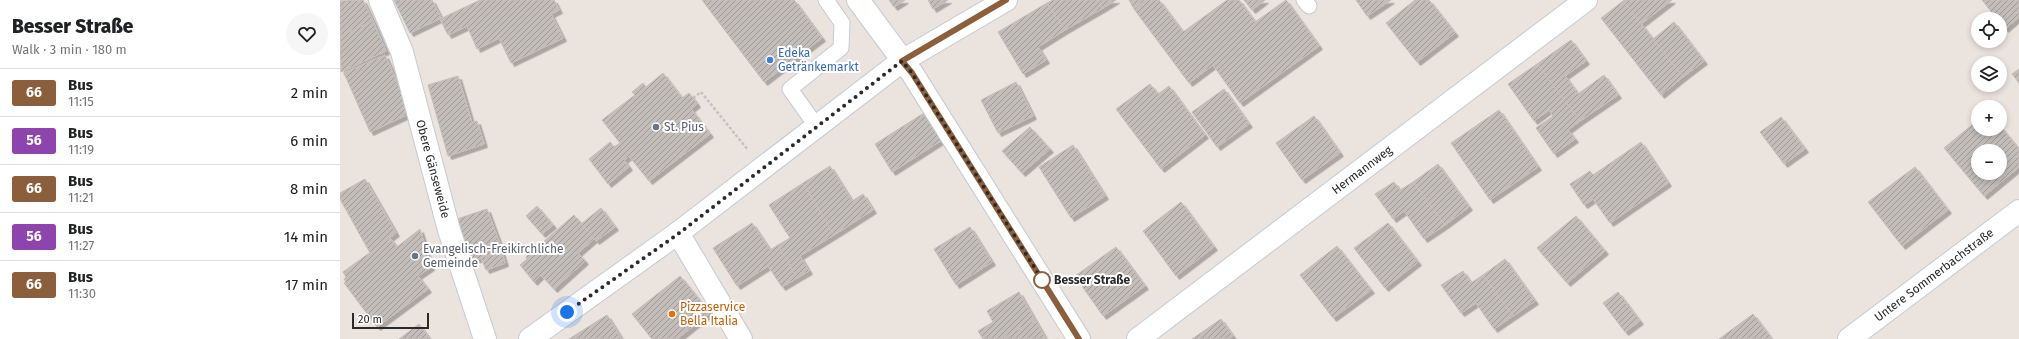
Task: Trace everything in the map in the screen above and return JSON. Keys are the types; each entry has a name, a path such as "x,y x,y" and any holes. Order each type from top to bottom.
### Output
{"street":[{"name":"Obere Gänseweide","path":"380,0 402,52 448,230 485,339"},
{"path":"858,0 912,73 1079,339"},
{"path":"530,339 678,234 902,61 1006,0"},
{"name":"Hermannweg","path":"1138,339 1586,0"},
{"name":"Untere Sommerbachstraße","path":"1849,339 2019,211"},
{"path":"678,234 741,339"}],"lane":[{"path":"817,127 790,89 841,48 842,23 826,0"}],"path":[{"path":"692,98 701,92 762,168"}],"building":[{"path":"363,0 373,21 340,36 340,1"},
{"path":"394,0 432,0 441,18 410,33"},
{"path":"480,0 554,0 559,10 551,14 563,38 511,63 499,38 477,49 467,26 448,35 440,19"},
{"name":"Edeka Getränkemarkt","path":"702,0 794,0 822,38 764,82"},
{"path":"889,0 905,0 894,7"},
{"path":"928,0 948,0 933,9"},
{"path":"1053,0 1097,0 1103,8 1065,30 1047,3"},
{"path":"1097,0 1116,0 1103,8"},
{"path":"1129,0 1146,0 1134,9"},
{"path":"1146,0 1159,0 1183,32 1227,0 1239,0 1255,22 1286,0 1319,46 1240,103 1213,65 1189,83 1134,9"},
{"path":"1244,0 1265,0 1252,10"},
{"path":"1356,0 1391,0 1367,16"},
{"path":"1415,0 1429,0 1455,33 1417,62 1386,23"},
{"path":"1672,0 1641,24 1623,1"},
{"path":"1982,0 2019,0 2019,17 2007,27 2007,12 1991,12"},
{"path":"1623,1 1683,77 1661,95 1601,18"},
{"path":"1047,3 1065,30 1038,47 1046,60 1023,74 998,32"},
{"path":"373,21 386,51 341,72 340,36"},
{"path":"1674,22 1704,61 1683,77 1653,39"},
{"path":"1571,40 1586,61 1565,76 1578,94 1604,75 1618,95 1580,121 1537,64"},
{"path":"385,55 411,113 370,132 344,73"},
{"path":"1537,64 1580,121 1568,130 1575,139 1554,154 1536,128 1553,116 1549,110 1534,121 1508,84"},
{"path":"2019,69 2019,83 2012,74"},
{"name":"St. Pius","path":"663,73 682,98 689,93 693,98 697,104 691,109 710,134 649,181 629,156 624,160 629,167 608,184 589,159 610,142 614,147 620,143 602,120 635,95 632,92 643,83 646,87"},
{"path":"458,76 472,123 477,121 484,144 448,156 428,85"},
{"path":"1016,82 1033,116 998,133 981,100"},
{"path":"1150,84 1158,94 1169,86 1205,135 1161,169 1116,109"},
{"path":"1224,89 1249,124 1217,147 1192,112"},
{"path":"1499,110 1538,167 1490,200 1451,143"},
{"path":"924,113 942,140 892,172 875,144"},
{"path":"1314,116 1340,153 1302,180 1276,143"},
{"path":"1781,117 1805,149 1784,164 1760,132"},
{"path":"1971,126 1971,136 2007,136 2007,134 2019,149 2019,167 2007,177 2007,144 1971,144 1971,180 2003,180 1984,196 1944,148"},
{"path":"1030,127 1050,149 1022,173 1002,151"},
{"path":"1641,142 1668,183 1610,223 1593,199 1584,205 1570,184 1590,171 1593,175"},
{"path":"1073,145 1105,196 1071,218 1039,167"},
{"path":"1438,164 1469,207 1445,225 1413,182"},
{"path":"830,166 852,201 863,194 873,210 834,235 803,183"},
{"path":"1915,167 1948,210 1902,246 1868,202"},
{"path":"365,179 396,233 370,253 340,199 340,193"},
{"path":"1394,182 1400,190 1413,182 1445,225 1424,239 1404,211 1393,219 1375,194"},
{"path":"803,183 834,235 800,256 809,271 797,278 778,245 790,238 769,205"},
{"path":"1181,202 1214,247 1176,276 1143,231"},
{"path":"537,206 553,225 542,234 526,216"},
{"path":"601,208 615,227 596,241 581,224"},
{"path":"487,209 502,250 472,261 457,219"},
{"path":"574,215 594,239 578,253 585,261 554,289 541,275 534,282 520,265 527,259 526,257"},
{"path":"1576,216 1605,251 1567,283 1537,248"},
{"path":"752,223 770,250 778,245 797,278 782,287 768,266 737,286 713,248"},
{"path":"1388,223 1418,262 1385,288 1354,248"},
{"path":"970,227 992,262 956,285 934,249"},
{"path":"420,229 431,267 418,276 428,289 377,327 344,283 346,282 344,279 346,277 343,272 390,238 397,247"},
{"path":"1337,246 1371,290 1333,318 1300,275"},
{"path":"1116,247 1145,286 1103,316 1075,276"},
{"path":"501,250 505,263 486,270 481,258"},
{"path":"1505,259 1535,301 1513,316 1483,275"},
{"path":"1463,271 1471,283 1483,275 1513,316 1494,329 1476,303 1461,313 1441,285"},
{"path":"680,276 710,313 677,339 652,339 632,314"},
{"path":"1019,292 1035,320 1001,339 983,339 978,331 993,322 987,311"},
{"path":"1618,292 1640,321 1625,332 1603,303"},
{"path":"1753,314 1772,339 1719,339"},
{"path":"607,315 622,339 569,339"},
{"path":"1221,319 1233,336 1228,339 1192,339"},
{"path":"1035,320 1046,339 1001,339"},
{"path":"419,324 430,339 399,339"}],"bus line":[{"name":"66","path":"1006,0 902,61 912,73 1079,339"}],"place":[{"name":"Edeka Getränkemarkt","path":"770,60"},
{"name":"St. Pius","path":"656,127"},
{"name":"Evangelisch-Freikirchliche Gemeinde","path":"415,256"},
{"name":"Besser Straße","path":"1042,280"},
{"name":"Pizzaservice Bella Italia","path":"672,314"}],"route":[{"path":"567,312 678,234 902,61 912,73 1046,286 1042,280"}]}
